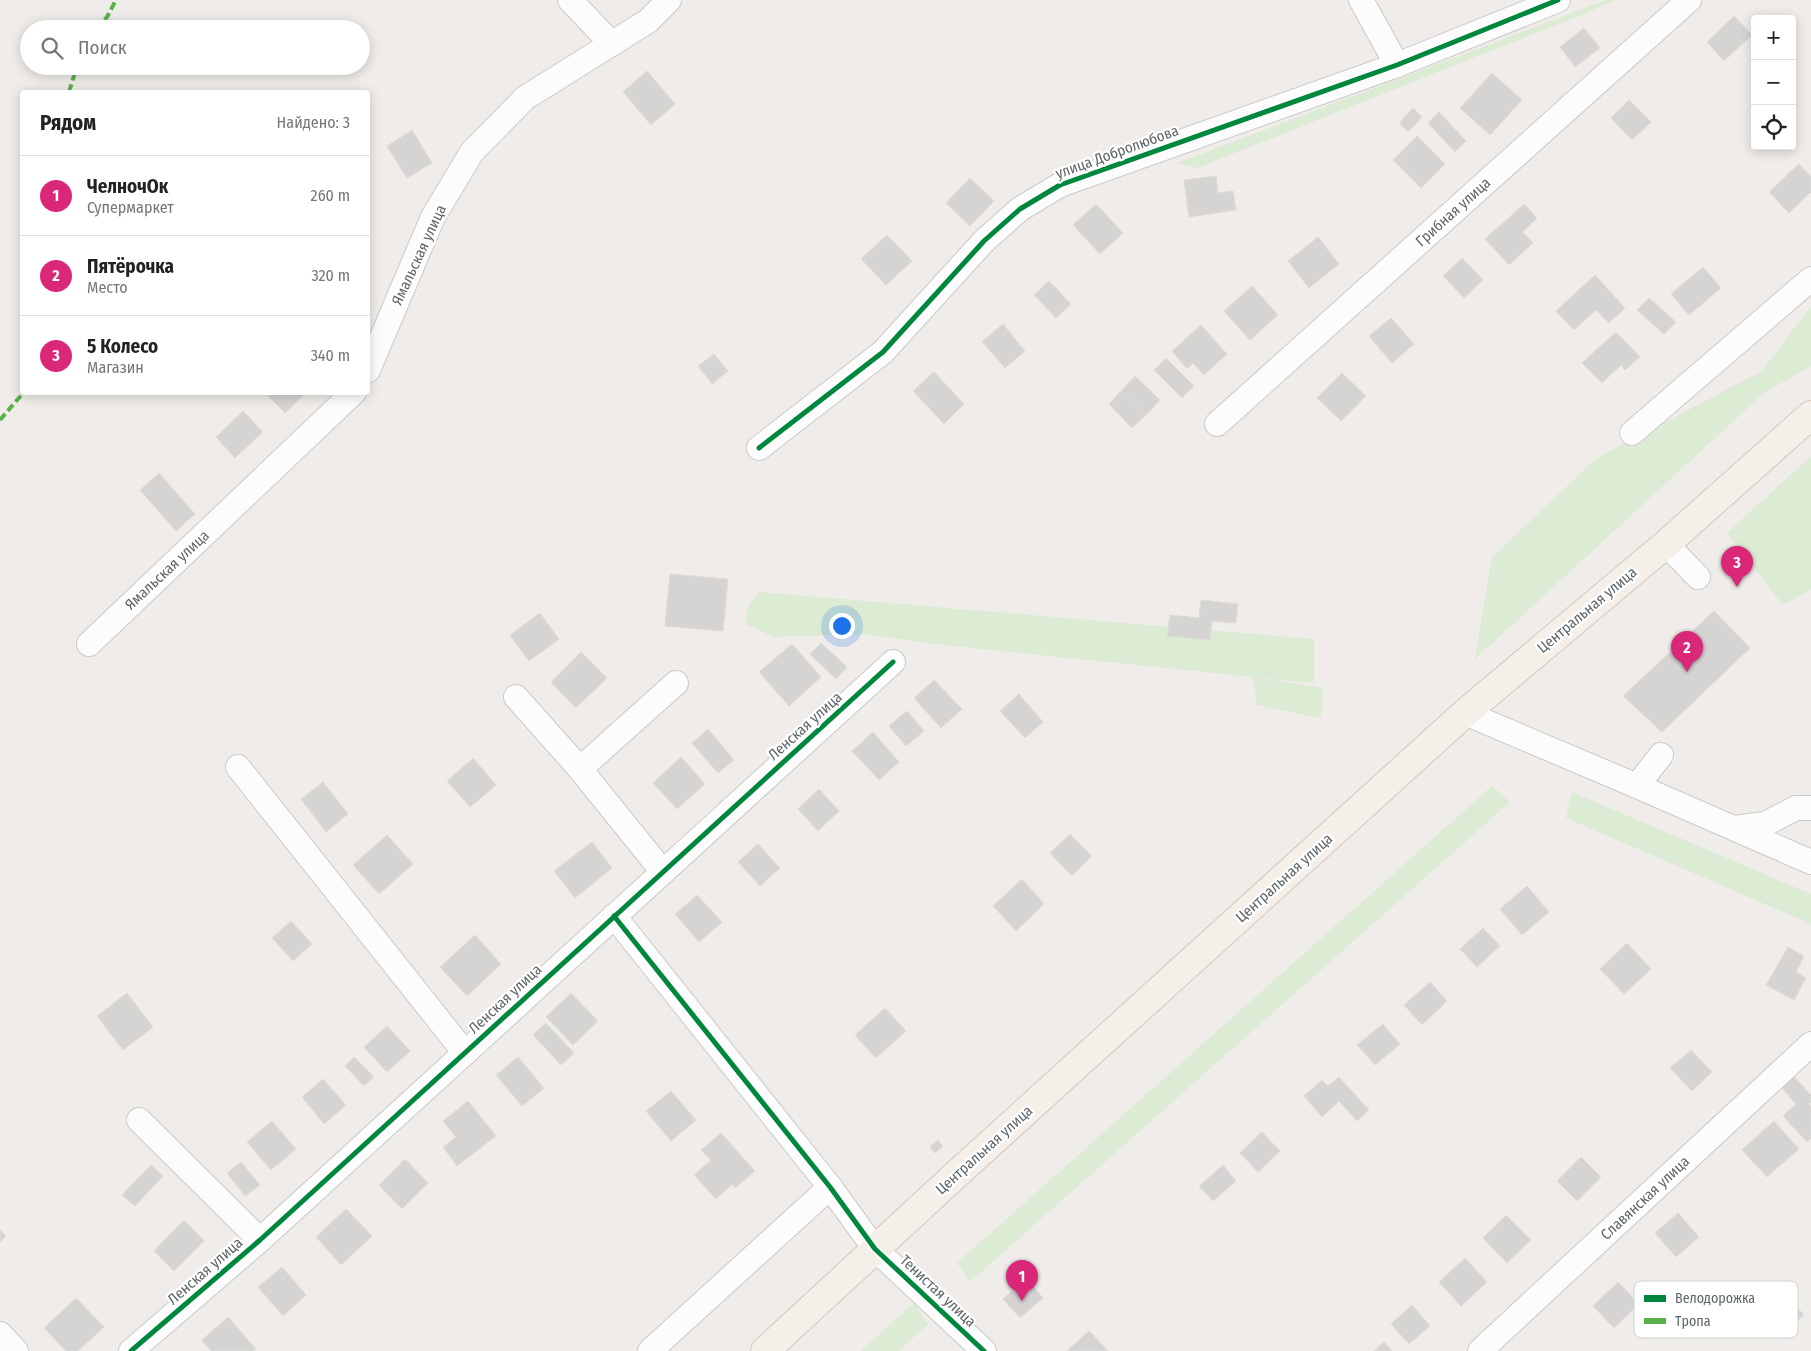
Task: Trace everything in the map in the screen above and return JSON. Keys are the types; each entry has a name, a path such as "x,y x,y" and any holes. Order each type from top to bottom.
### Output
{"main road":[{"name":"Центральная улица","path":"765,1351 1465,713 1666,544 1811,415"}],"street":[{"path":"570,0 612,44"},
{"name":"Ямальская улица","path":"370,365 433,218 472,152 525,98 648,21 669,0"},
{"path":"1361,0 1396,65"},
{"name":"улица Добролюбова","path":"759,448 883,352 984,241 1020,210 1060,185 1396,65 1558,0"},
{"name":"Грибная улица","path":"1217,424 1688,0"},
{"path":"1632,433 1811,279"},
{"name":"Ямальская улица","path":"89,644 351,395"},
{"path":"1666,544 1698,577"},
{"name":"Ленская улица","path":"131,1351 260,1240 893,662"},
{"path":"580,769 676,682"},
{"path":"516,696 580,769 663,872"},
{"path":"1465,713 1811,862"},
{"path":"1637,786 1660,755"},
{"path":"238,767 465,1053"},
{"path":"1735,828 1764,824 1796,808 1811,808"},
{"name":"Тенистая улица","path":"614,916 830,1187 875,1249 984,1351"},
{"name":"Славянская улица","path":"1480,1351 1811,1044"},
{"path":"139,1120 260,1240"},
{"path":"650,1351 830,1187"},
{"path":"0,1334 16,1351"}],"green space":[{"path":"1606,0 1614,0 1591,11 1197,168 1177,163"},
{"path":"1811,306 1811,366 1764,393 1475,659 1492,557 1597,458 1762,371"},
{"path":"1811,456 1811,589 1783,605 1727,533"},
{"path":"759,592 1314,639 1314,683 1260,678 1323,688 1321,718 1257,705 1253,677 944,645 860,634 773,637 746,624 748,606"},
{"path":"1492,786 1510,802 970,1282 957,1263"},
{"path":"1572,792 1811,894 1811,924 1566,818"},
{"path":"914,1303 928,1324 898,1351 861,1351"}],"building":[{"path":"1734,16 1751,34 1724,61 1707,42"},
{"path":"1584,28 1600,48 1575,67 1560,47"},
{"path":"647,71 675,104 651,125 623,92"},
{"path":"1492,73 1522,100 1490,135 1460,108"},
{"path":"1629,100 1651,122 1632,140 1611,118"},
{"path":"1413,108 1422,117 1408,132 1399,123"},
{"path":"1439,112 1466,141 1455,152 1428,123"},
{"path":"412,130 432,163 407,178 387,146"},
{"path":"1417,136 1445,164 1421,188 1393,160"},
{"path":"1799,164 1811,177 1811,192 1789,213 1769,192"},
{"path":"1216,176 1218,193 1233,191 1236,210 1189,217 1184,180"},
{"path":"970,178 994,201 970,226 946,203"},
{"path":"1096,204 1123,233 1100,254 1073,225"},
{"path":"1524,204 1537,218 1523,232 1533,243 1509,265 1485,239"},
{"path":"887,235 912,261 886,285 861,259"},
{"path":"1318,237 1339,264 1309,288 1288,261"},
{"path":"1462,258 1483,280 1464,298 1443,276"},
{"path":"1703,267 1721,288 1689,315 1671,294"},
{"path":"1595,275 1625,308 1609,323 1596,310 1574,330 1556,311"},
{"path":"1049,281 1071,304 1056,318 1034,295"},
{"path":"1252,286 1278,315 1250,340 1224,311"},
{"path":"1649,298 1676,322 1664,334 1637,310"},
{"path":"1391,318 1414,344 1392,363 1369,336"},
{"path":"1003,324 1025,351 1005,368 982,342"},
{"path":"1201,325 1227,354 1204,375 1193,363 1187,369 1172,351"},
{"path":"1616,332 1640,357 1625,370 1621,365 1602,383 1582,363"},
{"path":"714,354 728,371 712,384 698,366"},
{"path":"1166,358 1194,386 1182,398 1154,370"},
{"path":"934,372 964,404 944,424 913,391"},
{"path":"1342,373 1366,396 1341,421 1317,398"},
{"path":"1135,376 1160,400 1145,416 1121,391"},
{"path":"1121,391 1145,416 1132,428 1109,404"},
{"path":"267,395 304,395 285,413"},
{"path":"243,411 263,432 235,458 216,437"},
{"path":"159,473 195,514 176,531 140,490"},
{"path":"670,574 728,579 723,631 665,626"},
{"path":"1201,600 1238,604 1236,623 1212,621 1210,640 1167,636 1170,615 1199,618"},
{"path":"1714,611 1750,648 1662,732 1623,696"},
{"path":"540,613 559,639 529,661 510,635"},
{"path":"821,643 847,667 836,679 810,654"},
{"path":"792,644 821,677 789,706 759,672"},
{"path":"581,652 607,678 576,708 551,682"},
{"path":"934,680 962,709 941,728 914,698"},
{"path":"1019,694 1043,722 1025,738 1000,711"},
{"path":"907,711 924,731 906,746 889,726"},
{"path":"708,729 734,760 718,773 692,743"},
{"path":"873,732 899,762 879,780 852,751"},
{"path":"681,757 705,784 677,809 653,783"},
{"path":"473,758 496,785 470,807 447,781"},
{"path":"323,782 348,814 326,832 301,799"},
{"path":"819,789 839,811 818,831 798,809"},
{"path":"1070,834 1092,856 1072,876 1050,853"},
{"path":"387,835 413,864 379,894 353,865"},
{"path":"592,842 612,868 575,898 554,871"},
{"path":"758,844 780,868 760,886 738,862"},
{"path":"1022,879 1044,904 1016,931 993,906"},
{"path":"1527,886 1549,912 1522,935 1500,909"},
{"path":"697,895 722,922 699,942 675,914"},
{"path":"291,921 312,944 293,961 272,938"},
{"path":"1483,928 1500,946 1477,967 1460,949"},
{"path":"475,935 501,964 467,996 440,967"},
{"path":"1627,943 1651,969 1624,994 1600,969"},
{"path":"1788,947 1804,956 1796,972 1806,978 1794,1000 1766,985"},
{"path":"1430,982 1447,1001 1422,1025 1404,1005"},
{"path":"127,993 153,1027 123,1050 97,1016"},
{"path":"571,993 598,1021 573,1045 546,1017"},
{"path":"885,1008 906,1031 876,1058 855,1035"},
{"path":"546,1023 574,1053 561,1065 533,1035"},
{"path":"1383,1024 1400,1044 1375,1065 1357,1045"},
{"path":"387,1026 410,1051 387,1072 364,1047"},
{"path":"1691,1050 1712,1072 1692,1091 1670,1068"},
{"path":"354,1057 374,1077 364,1086 345,1066"},
{"path":"518,1057 544,1088 522,1106 496,1075"},
{"path":"1339,1077 1369,1110 1357,1121 1339,1101 1322,1117 1304,1096 1322,1080 1328,1086"},
{"path":"1794,1077 1811,1095 1811,1102 1809,1104 1811,1107 1811,1138 1807,1142 1783,1116 1796,1104 1782,1088"},
{"path":"323,1079 346,1105 324,1124 302,1097"},
{"path":"671,1091 696,1120 671,1141 646,1111"},
{"path":"468,1101 496,1136 457,1166 443,1147 456,1137 443,1121"},
{"path":"272,1121 296,1149 271,1170 247,1142"},
{"path":"1774,1121 1799,1149 1767,1177 1742,1150"},
{"path":"1262,1132 1280,1151 1258,1172 1240,1153"},
{"path":"721,1133 755,1171 735,1188 732,1184 716,1199 694,1175 711,1160 701,1150"},
{"path":"938,1140 943,1146 935,1153 930,1147"},
{"path":"1581,1157 1601,1177 1577,1201 1557,1181"},
{"path":"405,1159 428,1183 402,1209 379,1185"},
{"path":"241,1162 260,1185 245,1196 227,1173"},
{"path":"151,1165 163,1176 135,1206 122,1195"},
{"path":"1223,1165 1236,1181 1213,1201 1199,1186"},
{"path":"346,1209 372,1236 341,1265 316,1237"},
{"path":"1678,1213 1699,1237 1676,1257 1655,1233"},
{"path":"1506,1215 1531,1240 1507,1263 1483,1238"},
{"path":"184,1220 204,1241 174,1271 154,1251"},
{"path":"0,1230 6,1236 0,1242"},
{"path":"1465,1258 1487,1282 1461,1306 1439,1282"},
{"path":"282,1267 306,1295 283,1316 258,1287"},
{"path":"1026,1278 1043,1298 1020,1318 1003,1299"},
{"path":"1618,1282 1634,1299 1634,1309 1614,1328 1593,1306"},
{"path":"76,1298 104,1327 78,1351 66,1351 44,1328"},
{"path":"1412,1305 1430,1326 1409,1344 1391,1324"},
{"path":"1798,1308 1804,1315 1798,1320"},
{"path":"228,1317 256,1349 253,1351 211,1351 202,1340"},
{"path":"1089,1331 1108,1351 1067,1351"},
{"path":"1384,1342 1392,1351 1374,1351"}],"marked path":[{"path":"104,20 116,0"},
{"path":"70,90 74,75"},
{"path":"0,420 21,395"}],"cycle path":[{"path":"759,448 883,352 984,241 1020,209 1060,185 1397,65 1558,0"},
{"path":"131,1351 260,1240 893,662"},
{"path":"614,916 830,1187 875,1249 984,1351"}],"place":[{"name":"5 Колесо","path":"1737,587"},
{"name":"Пятёрочка","path":"1687,672"},
{"name":"ЧелночОк","path":"1022,1301"}]}
